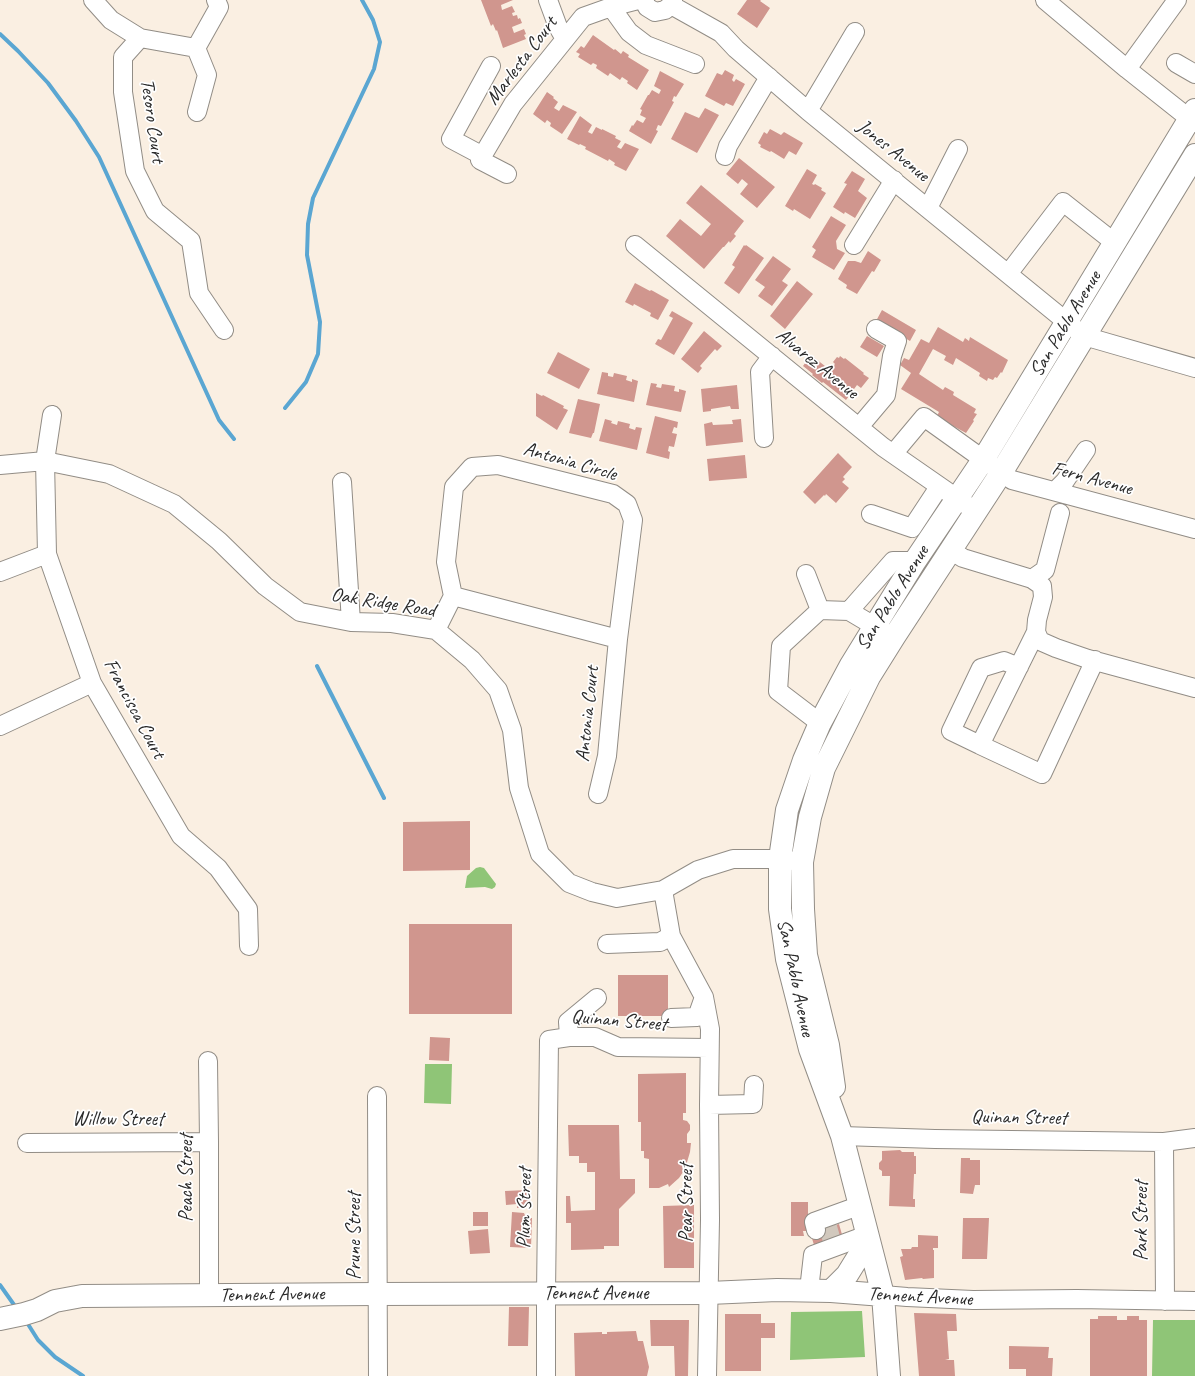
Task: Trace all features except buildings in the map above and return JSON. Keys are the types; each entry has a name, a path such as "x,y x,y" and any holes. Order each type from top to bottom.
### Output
{"main road":[{"name":"San Pablo Avenue","path":"889,1376 883,1295 861,1205 842,1136 810,1049 787,959 780,909 780,859 787,810 804,760 820,722 874,626 915,561 983,460 1193,118"},
{"name":"San Pablo Avenue","path":"842,1136 828,1045 806,955 802,909 802,862 810,817 824,768 869,677 1001,473 1195,155"},
{"path":"831,1291 847,1276 868,1238"},
{"name":"Tennent Avenue","path":"4,1322 55,1302 82,1296 709,1293 809,1290 883,1295"}],"street":[{"path":"93,0 111,20 140,38 196,48"},
{"path":"196,48 219,7 216,0"},
{"path":"548,0 558,27 566,39"},
{"name":"Marlesta Court","path":"481,158 513,104 583,17 611,7 638,0"},
{"path":"644,0 647,7 655,12 665,10 672,3"},
{"path":"1045,0 1127,69 1193,118"},
{"path":"1127,69 1177,0"},
{"name":"Jones Avenue","path":"672,3 721,33 736,49 808,111 1084,336"},
{"path":"611,7 628,32 646,45 695,64"},
{"path":"808,111 855,32"},
{"name":"Tesoro Court","path":"140,38 123,57 123,92 135,172 155,211 191,241 198,294 224,330"},
{"path":"196,48 207,75 197,112"},
{"path":"1176,63 1195,74"},
{"path":"492,66 451,139 507,174"},
{"path":"725,156 728,146 769,78"},
{"path":"928,208 958,149"},
{"path":"854,245 894,180"},
{"path":"1008,274 1063,202 1115,243"},
{"name":"Alvarez Avenue","path":"635,245 893,454 976,512"},
{"path":"859,427 886,395 892,356 896,341 876,329"},
{"path":"1084,336 1195,368"},
{"path":"764,438 760,372 772,356"},
{"name":"Francisca Court","path":"52,415 45,461 47,554 92,682 181,836 218,868 248,909 249,946"},
{"name":"Fern Avenue","path":"893,454 924,417 1012,480 1195,529"},
{"path":"1055,491 1065,480 1086,450"},
{"name":"Oak Ridge Road","path":"0,465 45,461 108,474 174,504 219,541 265,586 300,612 351,622 392,624 436,630 472,660 498,690 512,730 519,788 540,854 569,883 592,892 617,898 663,890 698,870 733,859 780,859 802,862"},
{"name":"Antonia Circle","path":"452,596 446,562 454,487 472,468 498,465 613,494 627,504 634,520 618,639"},
{"path":"342,482 351,622"},
{"path":"871,514 912,528 939,486"},
{"path":"1032,579 1045,570 1060,513"},
{"path":"950,550 963,558 1032,579 1042,586 1043,597 1037,620 1036,632 980,745"},
{"path":"0,572 47,554"},
{"path":"849,611 893,561 915,561"},
{"path":"806,574 820,610"},
{"path":"436,630 452,596 618,639"},
{"path":"820,722 778,691 781,646 820,610 849,611 894,637"},
{"path":"1036,632 1040,641 1056,648 1195,688"},
{"name":"Antonia Court","path":"598,794 607,756 618,639"},
{"path":"1019,667 1004,661 981,668 951,731 1042,774 1095,660"},
{"path":"0,726 92,682"},
{"name":"Pear Street","path":"663,890 672,936 704,997 710,1029 710,1220 706,1376"},
{"path":"607,944 660,942 672,936"},
{"path":"672,1018 697,1017 704,997"},
{"path":"569,1037 568,1022 597,998"},
{"name":"Quinan Street","path":"549,1040 569,1037 595,1037 618,1047 709,1048"},
{"name":"Plum Street","path":"546,1376 549,1040"},
{"name":"Peach Street","path":"208,1061 208,1296"},
{"path":"709,1105 753,1104 754,1085"},
{"name":"Prune Street","path":"377,1096 378,1376"},
{"name":"Quinan Street","path":"842,1136 935,1139 1164,1142 1195,1138"},
{"name":"Willow Street","path":"28,1143 209,1142"},
{"name":"Park Street","path":"1164,1142 1165,1301"},
{"path":"809,1290 813,1255 830,1235 861,1205"},
{"path":"830,1235 868,1238"},
{"name":"Tennent Avenue","path":"883,1295 907,1298 973,1300 1077,1299 1195,1301"}],"green space":[{"path":"476,868 484,868 496,884 495,887 492,889 485,887 465,888 467,876"},
{"path":"425,1064 452,1064 451,1104 424,1103"},
{"path":"862,1311 865,1357 790,1360 791,1312"},
{"path":"1153,1320 1195,1320 1195,1376 1152,1376"}],"waterway":[{"path":"285,408 306,382 318,354 320,322 307,255 308,224 313,198 374,69 380,42 373,20 362,0"},
{"path":"0,34 48,83 76,121 99,157 219,420 234,439"},
{"path":"317,666 384,798"},
{"path":"0,1285 17,1309"},
{"path":"26,1321 38,1340 55,1357 83,1376"}],"tunnel":[{"path":"828,1227 832,1241"}]}
